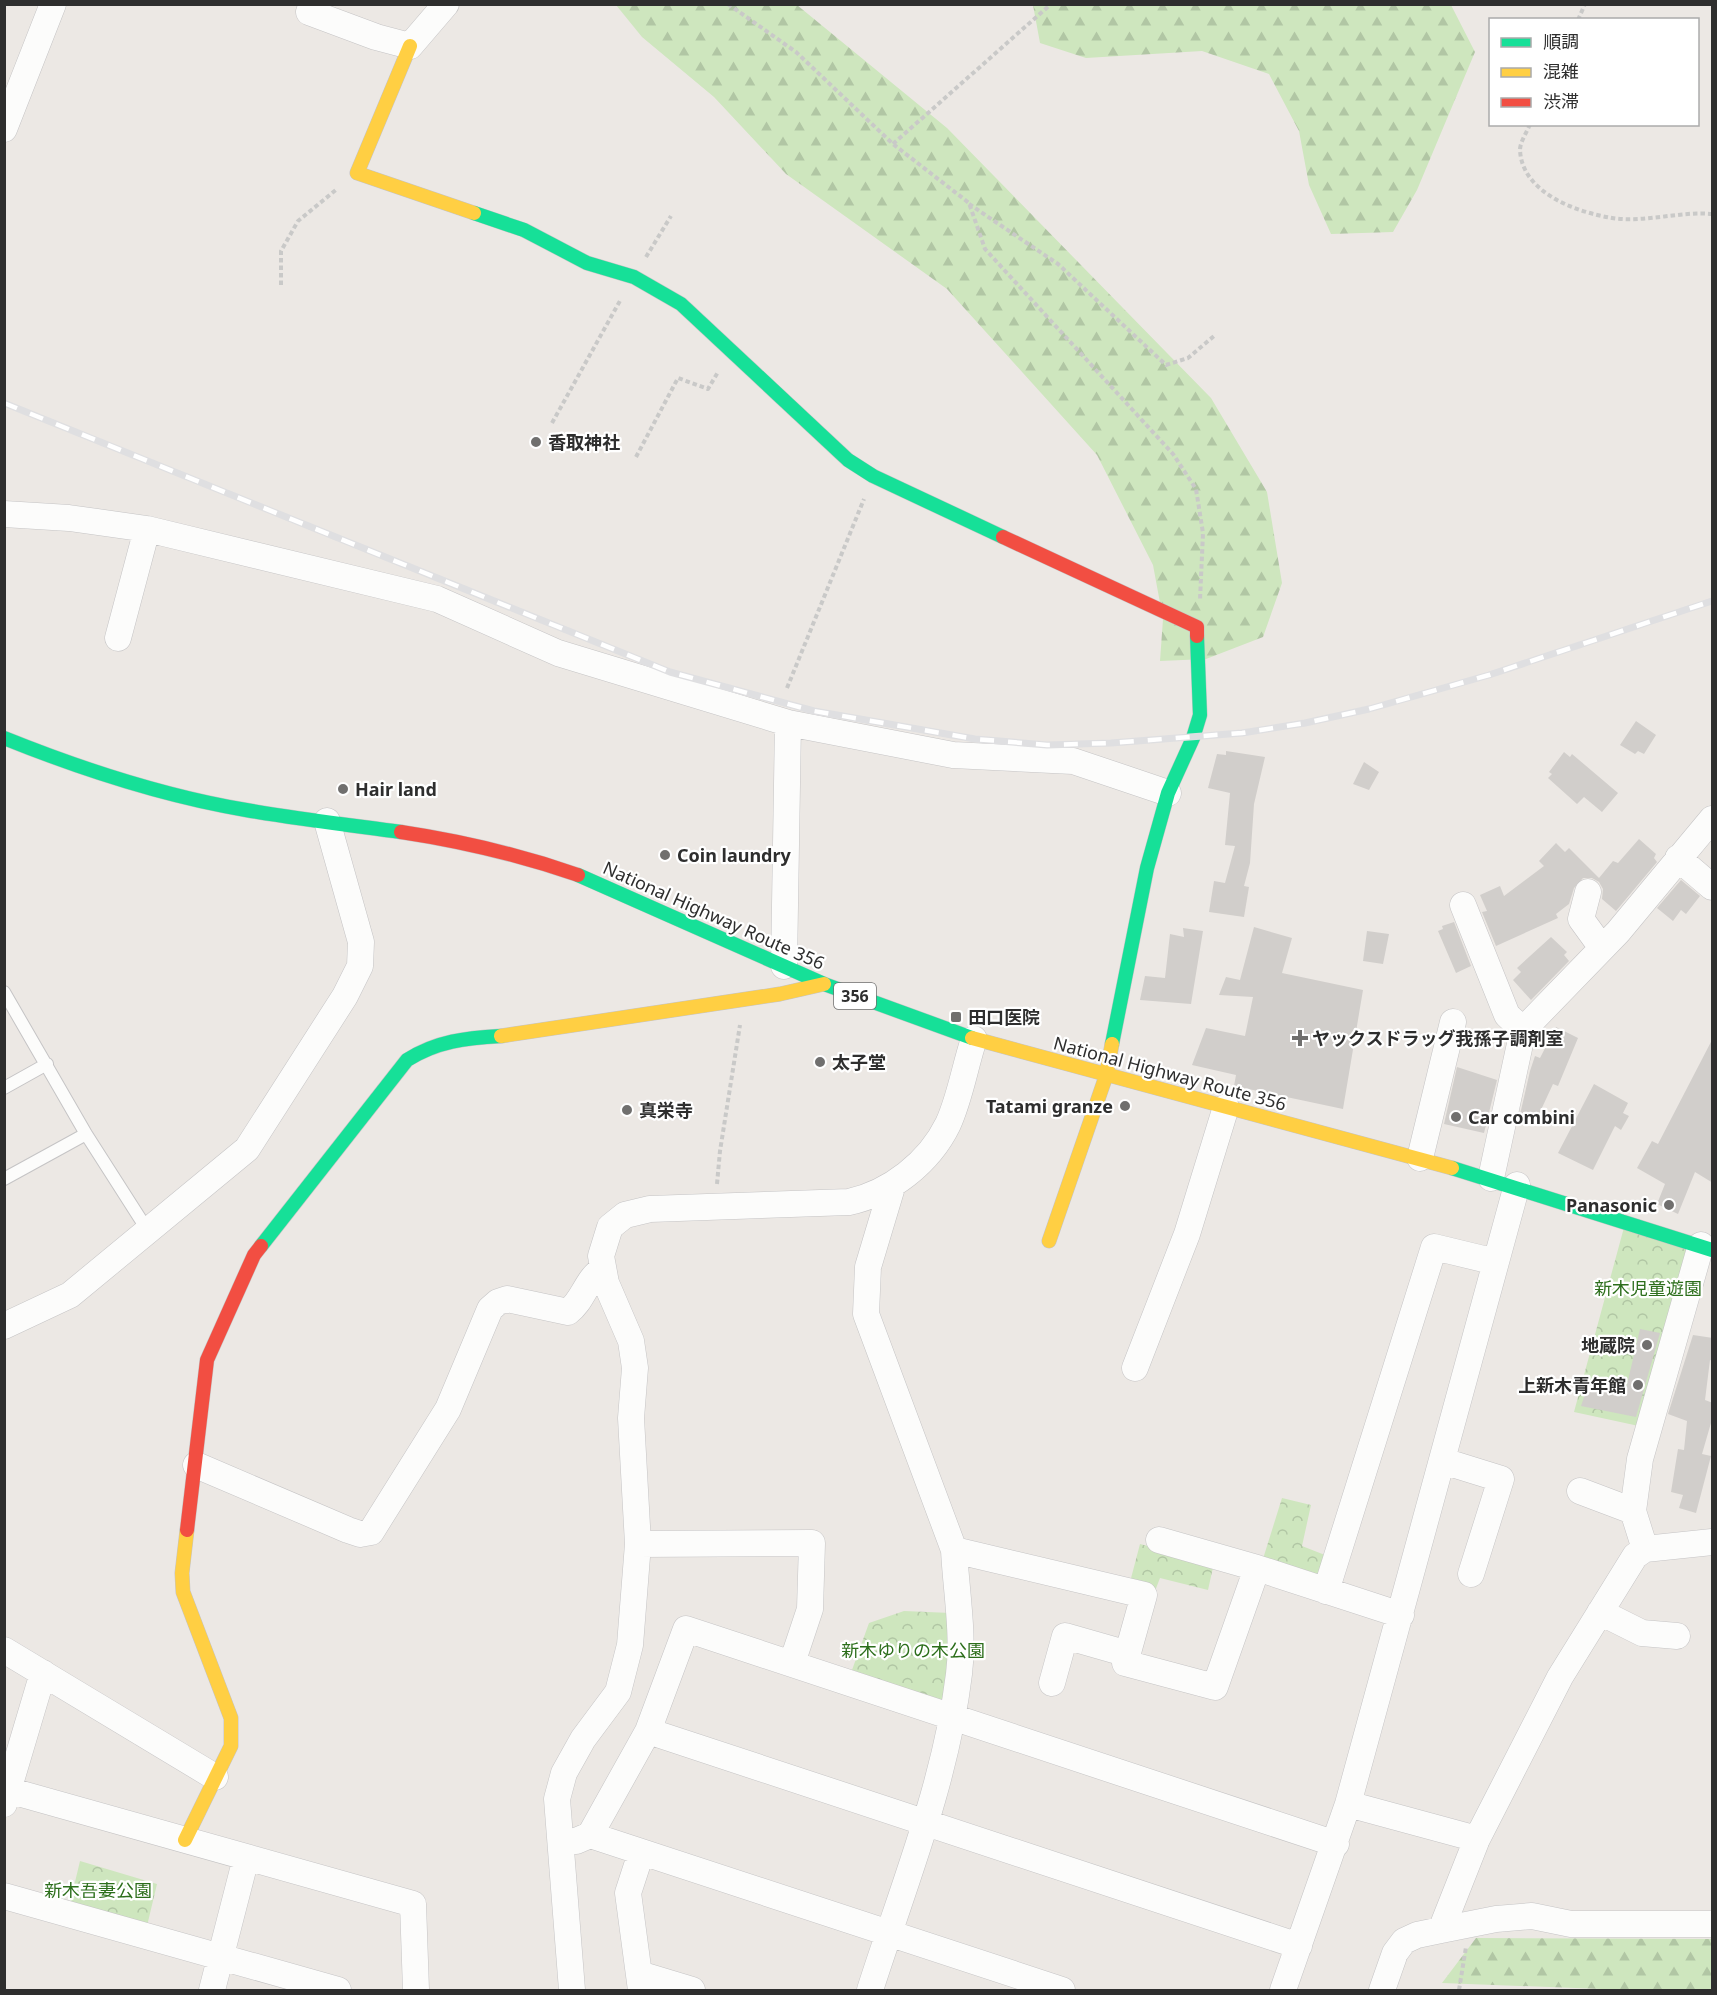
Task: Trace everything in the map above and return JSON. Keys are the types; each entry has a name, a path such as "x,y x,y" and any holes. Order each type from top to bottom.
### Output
{"main road":[{"path":"410,45 357,173 524,230 587,263 634,277 681,304 848,460 873,476 1197,627 1200,715 1193,738 1168,793 1147,868 1106,1076 1049,1241"},
{"name":"National Highway Route 356","path":"4,738 51,757 175,795 245,810 447,839 535,860 586,878 825,984 974,1039 1517,1185 1707,1247"},
{"path":"185,1840 231,1746 231,1718 183,1592 182,1573 207,1360 254,1255 407,1060 427,1046 453,1040 526,1034 745,998 806,991 825,984"}],"street":[{"path":"7,116 53,4"},
{"path":"306,7 376,37 410,45 446,4"},
{"path":"4,514 69,518 147,529 437,599 558,653 788,723 953,755 1073,762 1168,793"},
{"path":"118,638 147,529"},
{"path":"784,966 788,723"},
{"path":"1491,1178 1523,1030 1602,948 1713,819"},
{"path":"4,1326 70,1295 247,1149 345,996 360,966 361,942 327,821"},
{"path":"1678,858 1713,888"},
{"path":"1588,891 1581,919 1602,948"},
{"path":"1463,905 1507,1015 1523,1030"},
{"path":"1420,1158 1454,1022"},
{"path":"572,1990 557,1799 564,1773 583,1739 618,1692 625,1671 638,1544 631,1418 635,1368 631,1341 606,1283 603,1269 601,1256 610,1227 625,1215 650,1209 849,1202 869,1197 892,1187 929,1150 948,1124 974,1039"},
{"path":"1135,1368 1187,1234 1226,1107"},
{"path":"1283,1990 1336,1844 1348,1804 1517,1185"},
{"path":"870,1990 925,1823 952,1715 959,1661 954,1550 866,1314 868,1267 892,1187"},
{"path":"1326,1591 1434,1247 1496,1262"},
{"path":"1645,1549 1633,1511 1645,1438 1707,1247"},
{"path":"196,1465 348,1530 360,1534 371,1532 448,1409 490,1309 498,1302 507,1299 568,1312 578,1304 593,1274 603,1269"},
{"path":"1443,1461 1501,1479 1471,1574"},
{"path":"1580,1491 1633,1511"},
{"path":"1159,1540 1257,1568 1401,1615"},
{"path":"1441,1930 1477,1839 1560,1677 1635,1556 1645,1549 1713,1542"},
{"path":"638,1544 812,1543 810,1609 792,1663"},
{"path":"954,1550 1144,1595 1125,1663 1215,1687 1257,1568"},
{"path":"1600,1612 1642,1633 1677,1636"},
{"path":"561,1847 590,1835 648,1731 686,1629 952,1715 1336,1844"},
{"path":"1052,1683 1065,1636 1128,1654"},
{"path":"4,1650 215,1777"},
{"path":"43,1673 6,1794 185,1840 414,1904 416,1990"},
{"path":"648,1731 1299,1946"},
{"path":"1348,1804 1477,1839"},
{"path":"590,1835 889,1931 1062,1990"},
{"path":"641,1853 628,1893 640,1982 692,1990"},
{"path":"212,1990 246,1858"},
{"path":"4,1896 338,1990"},
{"path":"1382,1990 1395,1953 1404,1941 1417,1935 1470,1924 1532,1916 1571,1924 1713,1924"}],"lane":[{"path":"6,997 86,1134 148,1231"},
{"path":"4,1088 47,1064"},
{"path":"4,1179 86,1134"}],"path":[{"path":"728,4 796,52 893,144 969,204 1058,264 1166,365 1188,358 1214,336"},
{"path":"893,144 1051,4"},
{"path":"1579,18 1585,4"},
{"path":"1529,126 1520,148 1525,172 1545,193 1572,207 1613,218 1645,218 1688,212 1713,214"},
{"path":"281,285 281,251 298,221 357,173"},
{"path":"969,204 985,249 1173,454 1196,489 1203,533 1202,581 1197,627"},
{"path":"552,423 671,216"},
{"path":"636,457 678,378 708,389 730,351"},
{"path":"786,688 873,476"},
{"path":"716,1207 720,1151 745,998"},
{"path":"1459,1990 1470,1924"}],"green space":[{"path":"616,5 797,5 947,128 1211,398 1267,492 1282,583 1263,637 1206,659 1160,661 1163,619 1153,565 1097,455 947,289 786,174 714,97 642,37"},
{"path":"1033,5 1451,5 1475,52 1417,190 1393,232 1331,234 1309,185 1299,131 1269,74 1202,51 1086,58 1040,43"},
{"name":"新木児童遊園","path":"1626,1220 1701,1245 1648,1428 1574,1412"},
{"path":"1282,1498 1311,1505 1302,1546 1330,1557 1323,1583 1262,1562"},
{"path":"1140,1544 1214,1563 1208,1590 1160,1578 1155,1591 1130,1582"},
{"name":"新木ゆりの木公園","path":"904,1611 951,1613 948,1703 852,1670 869,1623"},
{"name":"新木吾妻公園","path":"80,1861 157,1884 147,1926 69,1907"},
{"path":"1476,1938 1712,1939 1712,1990 1628,1990 1442,1983"}],"building":[{"path":"1636,721 1656,735 1644,754 1638,751 1635,754 1620,745"},
{"path":"1226,751 1265,757 1254,804 1250,863 1244,886 1249,887 1244,917 1209,912 1214,881 1225,883 1235,846 1225,845 1230,793 1208,788 1217,754 1226,755"},
{"path":"1564,752 1570,757 1572,754 1618,793 1602,812 1584,797 1577,804 1548,778 1552,774 1549,772"},
{"path":"1364,762 1379,772 1369,790 1353,784"},
{"path":"1639,839 1656,854 1654,858 1657,862 1616,911 1602,899 1603,889 1599,882 1592,878 1583,878 1574,888 1569,904 1556,914 1558,918 1496,946 1482,912 1487,911 1480,895 1500,886 1504,896 1544,866 1539,861 1556,843 1565,852 1569,848 1599,878 1613,861 1618,863"},
{"path":"1681,880 1700,896 1686,914 1681,910 1673,921 1657,908"},
{"path":"1454,922 1471,966 1456,973 1438,931 1443,929 1442,926"},
{"name":"ヤックスドラッグ我孫子調剤室","path":"1254,927 1292,938 1282,973 1363,990 1343,1109 1234,1086 1236,1075 1192,1065 1206,1028 1245,1036 1253,997 1219,995 1226,977 1240,980"},
{"path":"1183,928 1203,931 1191,1004 1140,1000 1145,976 1165,978 1170,934 1184,937"},
{"path":"1367,931 1389,934 1383,964 1363,961"},
{"path":"1551,937 1567,952 1564,955 1569,961 1531,1000 1513,980 1521,972 1517,968"},
{"path":"1556,1027 1578,1038 1558,1086 1553,1084 1534,1125 1519,1119 1535,1056 1540,1058"},
{"path":"1713,1038 1713,1183 1695,1172 1678,1214 1657,1204 1665,1184 1637,1168 1652,1141 1658,1144"},
{"path":"1457,1067 1497,1080 1484,1133 1444,1124"},
{"path":"1594,1084 1628,1103 1623,1113 1629,1116 1621,1130 1615,1126 1593,1170 1558,1153"},
{"name":"上新木青年館","path":"1640,1329 1660,1333 1636,1417 1581,1406 1589,1382 1626,1389"},
{"path":"1693,1335 1713,1338 1713,1361 1710,1360 1705,1400 1713,1403 1713,1416 1702,1454 1711,1456 1696,1513 1679,1508 1683,1495 1671,1492 1678,1449 1684,1450 1687,1421 1668,1414"}],"railway":[{"path":"4,403 670,672 814,711 975,739 1047,745 1111,743 1242,733 1305,723 1369,709 1489,675 1712,601"}],"traffic: fast":[{"path":"474,213 524,230 587,263 634,277 681,304 848,460 873,476 1003,537"},
{"path":"1112,1044 1147,868 1168,793 1193,738 1200,715 1197,636"},
{"path":"4,738 93,771 184,797 265,813 401,832"},
{"path":"578,875 824,984 972,1038"},
{"path":"261,1246 407,1060 429,1049 452,1042 501,1036"},
{"path":"1452,1168 1712,1250"}],"traffic: slow":[{"path":"410,46 357,173 474,213"},
{"path":"501,1036 780,994 824,984"},
{"path":"972,1038 1452,1168"},
{"path":"1049,1241 1106,1076 1112,1044"},
{"path":"185,1840 231,1746 231,1718 183,1592 182,1573 187,1530"}],"traffic: jam":[{"path":"1003,537 1197,627 1197,636"},
{"path":"401,832 490,849 578,875"},
{"path":"187,1530 207,1360 254,1255 261,1246"}],"place":[{"name":"香取神社","path":"536,442"},
{"name":"Hair land","path":"343,789"},
{"name":"Coin laundry","path":"665,855"},
{"name":"田口医院","path":"956,1017"},
{"name":"ヤックスドラッグ我孫子調剤室","path":"1300,1038"},
{"name":"太子堂","path":"820,1062"},
{"name":"Tatami granze","path":"1125,1106"},
{"name":"真栄寺","path":"627,1110"},
{"name":"Car combini","path":"1456,1117"},
{"name":"Panasonic","path":"1669,1205"},
{"name":"地蔵院","path":"1647,1345"},
{"name":"上新木青年館","path":"1638,1385"}]}
